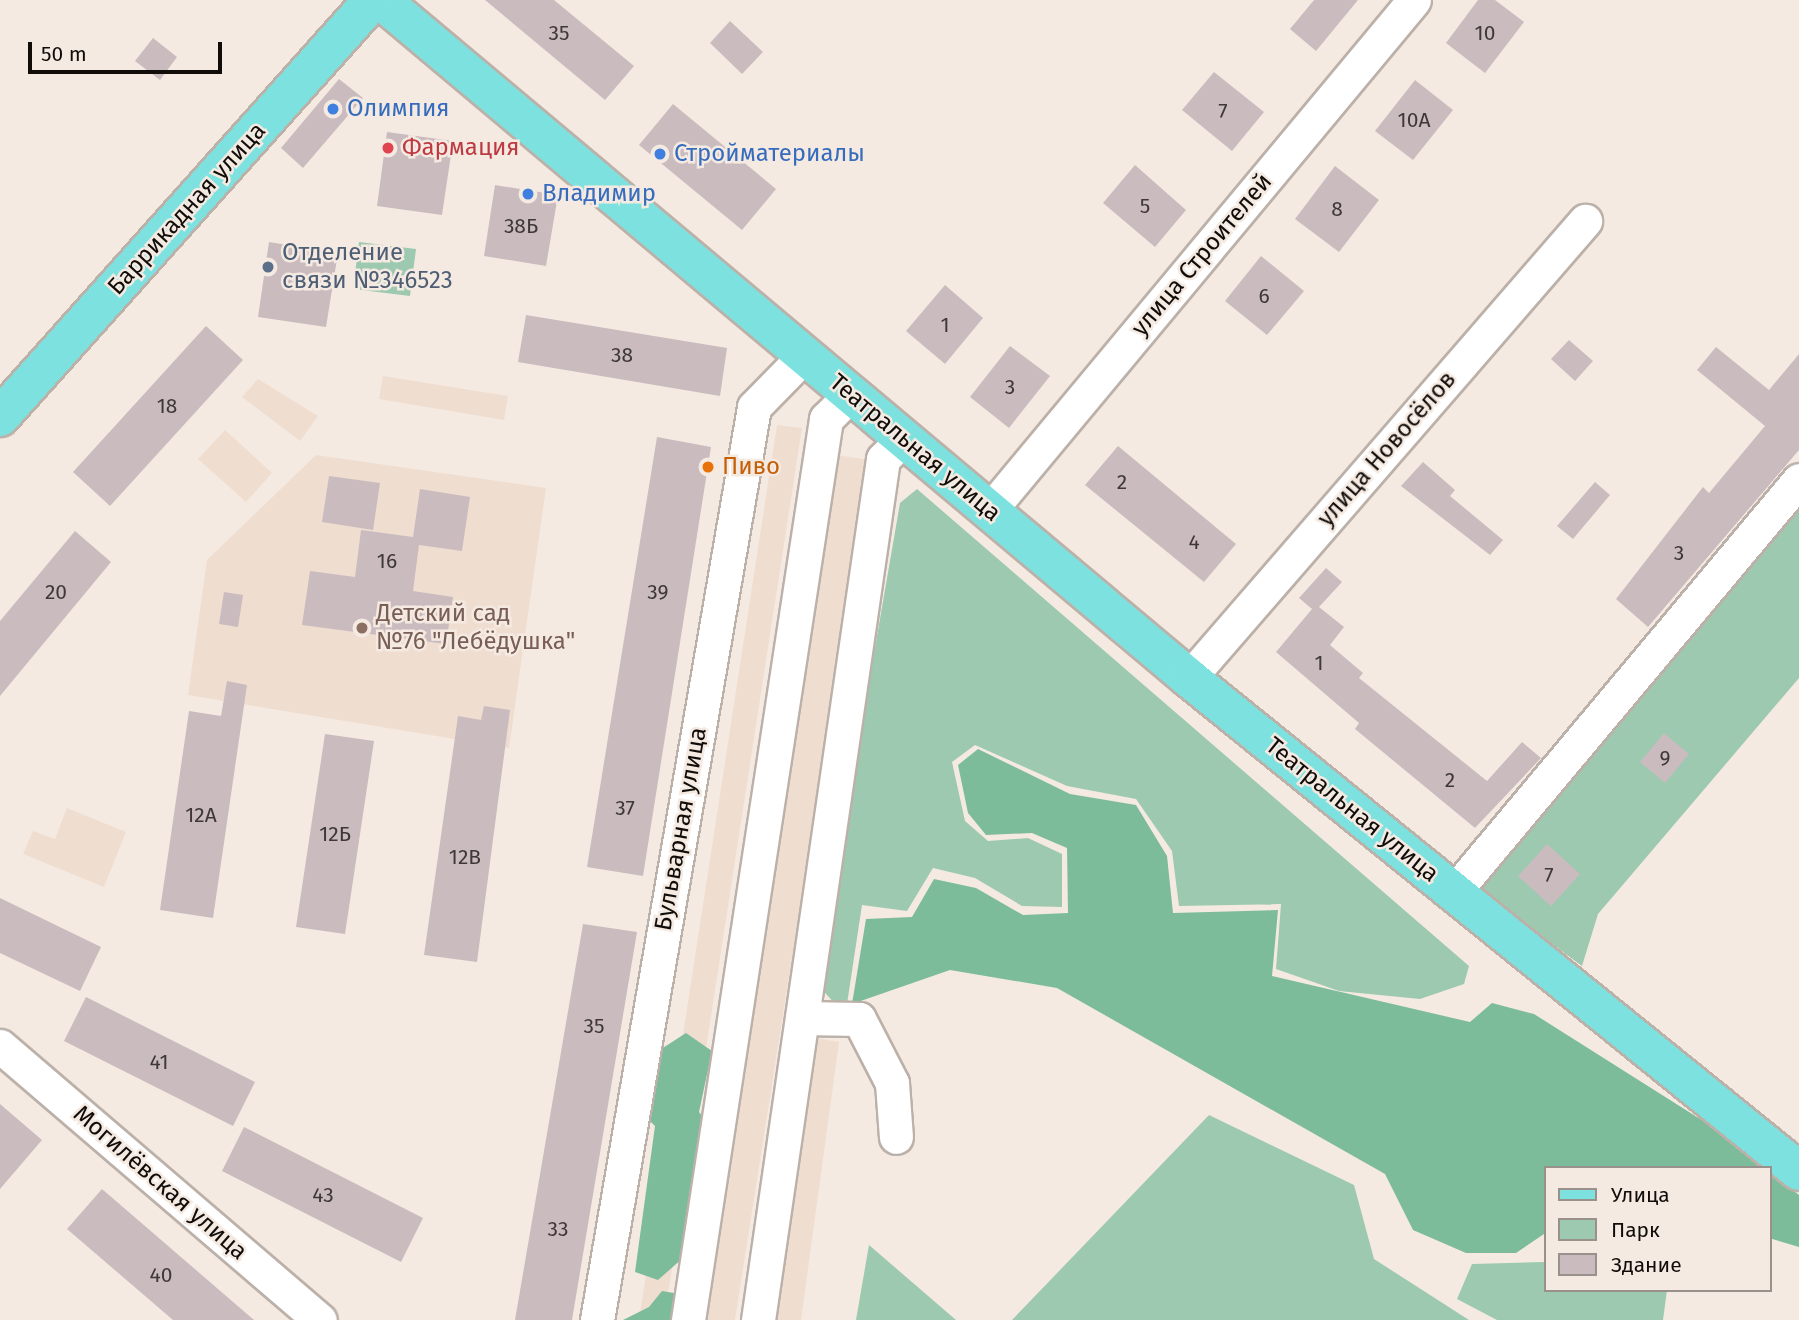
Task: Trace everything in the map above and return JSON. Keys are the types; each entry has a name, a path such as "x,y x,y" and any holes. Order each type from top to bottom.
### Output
{"main road":[{"name":"Баррикадная улица","path":"3,408 373,0"},
{"name":"Театральная улица","path":"381,0 803,357 904,438 1189,678 1799,1171"}],"street":[{"name":"улица Строителей","path":"990,510 1414,0"},
{"name":"улица Новосёлов","path":"1189,678 1585,221"},
{"name":"Бульварная улица","path":"597,1320 754,407 803,357"},
{"path":"688,1320 826,419 851,394"},
{"path":"758,1320 883,459 904,438"},
{"path":"1454,892 1799,480"},
{"path":"802,1018 859,1019 892,1083 897,1137"},
{"name":"Могилёвская улица","path":"0,1046 320,1320"}],"shaded area":[{"path":"383,376 508,396 504,420 379,399"},
{"path":"258,379 318,416 300,441 242,397"},
{"path":"777,425 802,428 664,1320 639,1320"},
{"path":"225,430 272,473 246,502 198,459"},
{"name":"Детский сад №76 \"Лебёдушка\"","path":"316,455 546,488 509,748 188,695 207,560"},
{"path":"837,455 870,460 735,1320 703,1320"},
{"path":"67,808 126,832 104,887 23,854 33,831 55,839"},
{"path":"816,1038 839,1042 801,1320 775,1320"}],"green space":[{"path":"359,242 416,249 410,296 353,289"},
{"path":"917,489 1469,966 1464,984 1420,999 1339,991 1276,969 1281,904 1179,906 1172,851 1136,799 1067,786 975,745 952,762 965,821 988,841 1028,838 1062,854 1062,907 1022,906 975,878 933,868 907,911 862,905 847,1004 837,1006 817,984 900,503"},
{"path":"1799,502 1799,678 1598,914 1582,966 1473,885"},
{"path":"978,749 1070,794 1136,805 1167,856 1173,913 1278,910 1272,976 1470,1022 1492,1003 1534,1014 1708,1124 1761,1166 1544,1166 1544,1234 1516,1253 1466,1253 1413,1230 1385,1174 1057,988 950,970 852,1004 866,919 912,917 934,879 976,888 1023,915 1068,913 1067,848 1032,833 986,835 968,813 958,765"},
{"path":"686,1033 712,1051 699,1112 721,1141 692,1250 658,1280 635,1272 655,1126 649,1120 652,1055"},
{"path":"1209,1115 1354,1185 1374,1259 1469,1320 1012,1320"},
{"path":"1771,1174 1799,1195 1799,1247 1771,1239"},
{"path":"869,1245 956,1320 856,1320"},
{"path":"1544,1262 1544,1292 1667,1292 1663,1320 1497,1320 1457,1299 1472,1264"},
{"path":"662,1291 686,1295 670,1320 623,1320 649,1307"}],"building":[{"path":"485,0 554,0 634,66 605,100"},
{"path":"1314,0 1358,0 1316,51 1290,29"},
{"path":"1478,0 1495,0 1524,22 1485,73 1446,43"},
{"path":"730,21 763,52 742,74 710,43"},
{"path":"153,38 177,57 160,80 135,61"},
{"path":"1214,72 1264,112 1232,151 1182,110"},
{"name":"Олимпия","path":"339,79 363,98 303,168 281,148"},
{"path":"1415,80 1453,110 1413,160 1375,131"},
{"path":"673,104 776,189 742,230 639,145"},
{"path":"387,132 453,141 442,215 377,206"},
{"path":"1135,165 1186,210 1155,247 1103,203"},
{"path":"1335,166 1379,200 1339,252 1295,219"},
{"path":"495,185 558,195 546,266 484,256"},
{"path":"269,242 338,253 326,327 258,317"},
{"path":"1261,256 1304,291 1267,335 1225,301"},
{"path":"945,285 983,318 945,364 906,331"},
{"path":"526,315 727,348 720,396 518,362"},
{"path":"206,326 243,360 110,506 73,472"},
{"path":"1569,340 1593,361 1575,381 1551,359"},
{"path":"1010,346 1050,376 1009,428 970,397"},
{"path":"1716,347 1769,390 1799,354 1799,450 1648,627 1616,599 1703,487 1709,493 1765,426 1697,370"},
{"path":"657,437 711,447 643,876 587,867"},
{"path":"1118,446 1236,544 1204,582 1085,485"},
{"path":"1423,462 1455,490 1450,496 1503,540 1490,555 1401,486"},
{"path":"329,476 380,483 373,530 322,522"},
{"path":"1595,482 1610,495 1573,539 1557,526"},
{"path":"420,489 470,497 462,551 419,545 413,591 453,597 446,644 302,625 310,571 355,577 361,530 413,537"},
{"path":"75,531 111,562 0,696 0,621"},
{"path":"1326,568 1342,582 1319,607 1344,627 1330,645 1363,673 1359,678 1487,781 1522,742 1541,758 1475,828 1355,729 1359,723 1276,652 1312,609 1299,598"},
{"path":"224,592 243,595 238,627 219,624"},
{"path":"227,681 247,685 213,918 160,910 189,711 221,716"},
{"path":"484,706 510,710 477,962 424,955 458,716 481,720"},
{"path":"1664,733 1689,754 1665,783 1640,762"},
{"path":"325,734 374,741 345,934 296,927"},
{"path":"1547,844 1580,874 1551,906 1518,876"},
{"path":"0,898 101,947 80,991 0,953"},
{"path":"583,924 637,932 572,1320 515,1320"},
{"path":"86,997 255,1082 233,1126 64,1041"},
{"path":"0,1104 42,1140 0,1189"},
{"path":"244,1127 423,1218 401,1262 222,1171"},
{"path":"102,1189 254,1320 173,1320 67,1229"}],"place":[{"name":"Олимпия","path":"333,109"},
{"name":"Фармация","path":"388,148"},
{"name":"Стройматериалы","path":"660,154"},
{"name":"Владимир","path":"528,194"},
{"name":"Отделение связи №346523","path":"268,267"},
{"name":"Пиво","path":"708,467"},
{"name":"Детский сад №76 \"Лебёдушка\"","path":"362,628"}]}
